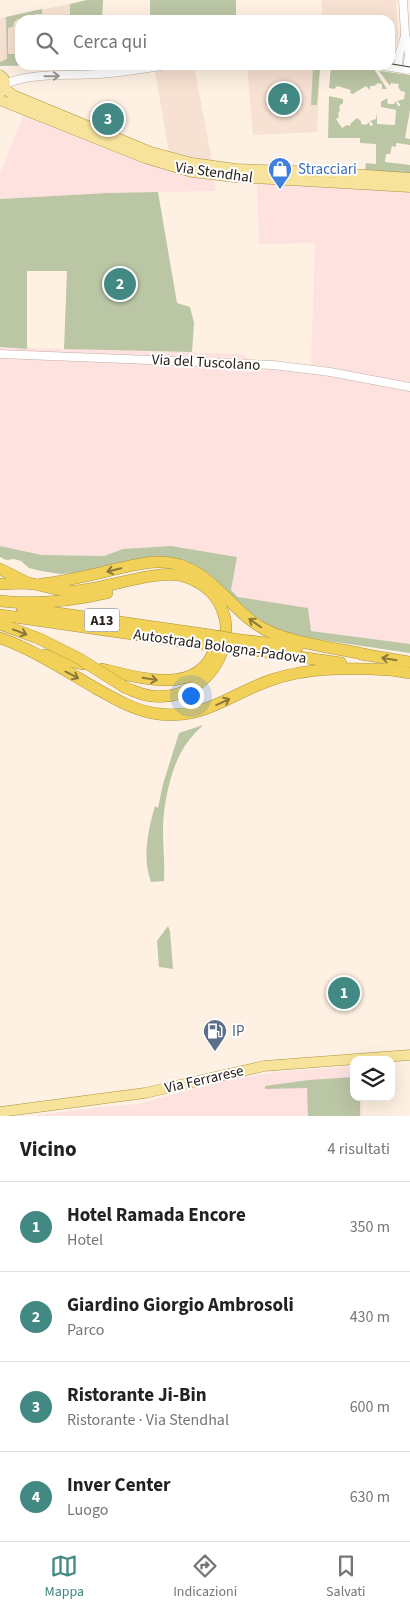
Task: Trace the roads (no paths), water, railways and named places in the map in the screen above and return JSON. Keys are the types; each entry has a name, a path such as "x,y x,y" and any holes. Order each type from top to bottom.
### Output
{"highway":[{"path":"0,584 32,584 68,579 149,563 174,564 193,570 203,576 241,612 269,632 300,641 368,655"},
{"path":"0,569 32,584 57,590 80,590 170,574 192,580 211,593 221,608 226,630 221,656 208,676 194,686 171,695 149,695 126,688 78,658 0,624"},
{"path":"0,603 89,598 167,581 192,587 204,596 213,609 219,630 217,646 211,658 194,674 179,680 166,681 102,669"},
{"name":"Autostrada Bologna-Padova","path":"0,603 202,639"},
{"name":"Autostrada Bologna-Padova","path":"0,615 239,644 410,673"},
{"path":"0,638 29,651 130,707 150,713 172,715 204,710 270,680 299,673 336,668 391,670"},
{"name":"Autostrada Bologna-Padova","path":"239,644 368,655 410,662"},
{"path":"29,651 82,664"}],"main road":[{"name":"Via Stendhal","path":"5,84 13,95 151,152 192,163 236,169 410,178"},
{"name":"Via Stendhal","path":"0,100 145,158 192,172 244,178 328,181 410,187"},
{"name":"Via Ferrarese","path":"0,1114 28,1108 145,1093 264,1066 410,1055"}],"street":[{"path":"403,0 405,34 399,55 405,69"},
{"path":"5,84 34,76 105,74 132,70"},
{"name":"Via del Tuscolano","path":"0,354 274,365 330,372 410,386"}],"tram line":[{"path":"395,64 410,67"}],"place":[{"name":"Inver Center","path":"284,99"},
{"name":"Ristorante Ji-Bin","path":"108,119"},
{"name":"Stracciari","path":"280,190"},
{"name":"Giardino Giorgio Ambrosoli","path":"120,284"},
{"name":"Hotel Ramada Encore","path":"344,993"},
{"name":"IP","path":"215,1052"}]}
